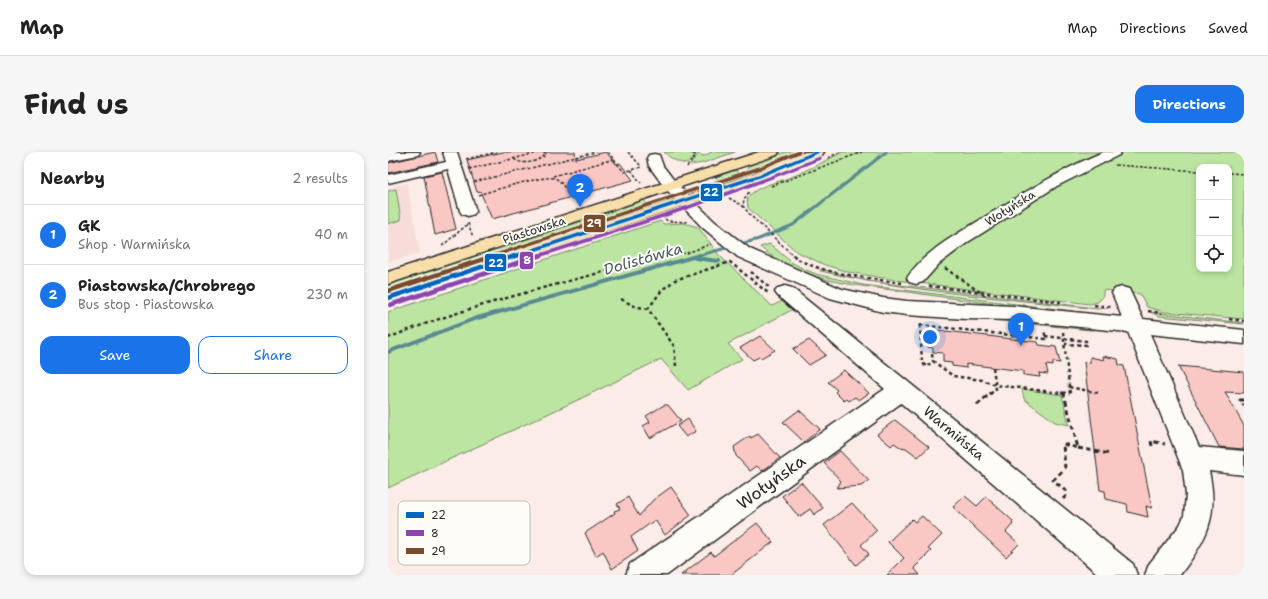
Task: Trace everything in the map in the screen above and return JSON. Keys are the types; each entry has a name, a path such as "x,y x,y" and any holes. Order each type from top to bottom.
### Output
{"main road":[{"name":"Piastowska","path":"388,278 681,178 745,161 772,152"},
{"name":"Piastowska","path":"388,298 692,198 764,181 817,152"},
{"path":"745,161 742,164 742,171 764,181"}],"street":[{"path":"388,157 413,152"},
{"name":"Wołyńska","path":"917,283 925,266 941,254 1050,183 1114,152"},
{"path":"650,155 656,166 681,178 708,224 749,257 768,263 796,287 824,290 883,305 929,311 1013,313 1244,337"},
{"path":"388,180 454,162 466,207"},
{"name":"Warmińska","path":"796,287 902,391 1122,575"},
{"path":"1118,300 1136,326 1182,452 1196,470 1200,497 1196,525 1189,540 1160,575"},
{"name":"Wołyńska","path":"641,575 884,401 902,391"},
{"path":"1182,452 1244,464"}],"path":[{"path":"454,162 496,152"},
{"path":"454,162 468,170 542,152 546,154 544,158 534,161 518,162 514,159"},
{"path":"466,207 596,152"},
{"path":"608,152 624,172 642,167"},
{"path":"628,152 644,171"},
{"path":"681,178 696,155 690,152"},
{"path":"764,181 862,152"},
{"path":"442,247 466,207 475,196 529,181 553,177 584,166 614,160"},
{"path":"1093,162 1113,165 1196,171"},
{"path":"631,170 641,184"},
{"path":"1232,173 1244,174"},
{"path":"553,177 560,181 565,188"},
{"path":"743,206 744,199 752,189"},
{"path":"726,197 743,206 751,216 798,260 796,287"},
{"path":"466,207 471,235"},
{"path":"388,338 415,327 488,304 671,254 687,253 712,244 710,242 727,238"},
{"path":"941,254 942,264 947,270 989,299"},
{"path":"749,257 796,287"},
{"path":"648,309 662,290 675,280 730,262 771,295 796,287 868,279 917,283 1063,302"},
{"path":"621,299 629,306 648,309 674,346 676,366"},
{"path":"1090,305 1118,300"},
{"path":"920,321 922,362 928,368 933,361 932,354"},
{"path":"920,325 1046,339 1043,328"},
{"path":"1045,336 1086,341 1087,345 1065,344"},
{"path":"933,361 953,376 982,380 996,385 1070,394 1065,338"},
{"path":"977,405 996,389 993,367"},
{"path":"1069,387 1099,393"},
{"path":"1064,394 1078,448"},
{"path":"1244,400 1240,400 1244,406"},
{"path":"1152,446 1151,441 1182,452"},
{"path":"1060,503 1066,496 1066,491 1053,480 1064,468 1063,444 1110,454"}],"shaded area":[{"path":"407,183 420,253 388,262 388,188"}],"green space":[{"path":"664,152 687,152 695,155 687,164 674,160"},
{"path":"712,152 735,152 703,163 690,165 698,154 704,156"},
{"path":"785,152 811,152 758,173 753,173 747,169 748,166"},
{"path":"842,152 1244,152 1244,319 1165,312 1147,307 1140,294 1103,290 1103,297 1098,302 1090,304 895,280 848,272 825,265 797,252 748,208 747,198 762,187 791,177"},
{"path":"736,170 740,175 748,177 725,184 715,177"},
{"path":"396,189 401,220 388,224 388,191"},
{"path":"642,198 649,206 539,242 506,256 388,293 388,282"},
{"path":"660,221 664,224 684,223 698,227 718,254 772,306 791,297 801,305 728,344 742,359 688,390 661,359 582,398 388,488 388,312"},
{"path":"770,244 791,262 802,268 816,274 863,285 1081,312 1089,314 1090,316 836,282 796,270 778,260 760,247"},
{"path":"821,269 861,280 820,271"},
{"path":"876,282 1087,307 1108,308 1097,309 992,298"},
{"path":"1150,312 1244,323 1244,324 1159,316"},
{"path":"983,319 1014,319 1095,328 1095,330 1090,330"},
{"path":"1022,389 1062,395 1069,425 1055,422 1024,399"}],"building":[{"path":"435,152 438,162 388,173 388,163"},
{"path":"503,152 575,152 576,159 606,152 616,164 620,163 633,180 492,219 480,191 477,192 467,160"},
{"path":"442,172 456,229 435,235 424,176"},
{"path":"928,329 1038,342 1039,345 1056,347 1060,363 1053,362 1053,366 1046,365 1048,374 1039,373 1040,377 1023,375 1023,371 966,364 966,368 952,366 952,363 943,362 943,353 933,352 933,348 928,347"},
{"path":"760,336 775,350 761,358 759,357 753,360 740,348"},
{"path":"809,340 826,355 809,365 793,349"},
{"path":"1103,356 1118,359 1119,365 1124,366 1152,508 1146,506 1148,517 1128,512 1127,504 1106,499 1105,491 1100,490 1084,362 1090,363 1090,357 1104,360"},
{"path":"1178,366 1244,372 1244,393 1225,392 1244,426 1244,449 1219,447"},
{"path":"844,370 869,393 859,400 855,397 849,401 847,399 844,401 835,392 837,390 828,382"},
{"path":"664,405 668,405 681,421 650,438 643,426 650,422 646,416"},
{"path":"799,410 820,429 804,442 783,422"},
{"path":"688,419 696,431 686,437 677,426"},
{"path":"895,420 929,447 918,457 906,448 900,447 894,443 891,446 877,434"},
{"path":"758,434 780,458 762,471 757,466 750,471 736,456 734,447 750,436 751,438"},
{"path":"840,451 869,481 861,486 837,488 841,481 824,463"},
{"path":"801,482 823,508 814,515 810,509 799,517 782,496"},
{"path":"671,487 691,515 665,535 655,520 631,537 638,551 612,569 603,551 596,556 585,533 615,513 614,511 620,509 617,504 628,497 639,516 653,500"},
{"path":"965,496 977,506 986,497 1013,521 1013,524 1006,532 1019,544 1006,557 953,507"},
{"path":"852,503 877,530 861,545 869,554 856,565 824,525"},
{"path":"922,516 942,535 928,549 931,551 914,568 920,575 887,575 904,558 888,542 912,519 915,522"},
{"path":"757,523 773,542 731,575 681,575 711,552 714,556"}],"waterway":[{"name":"Dolistówka","path":"697,256 759,239 793,225 886,152"},
{"name":"Dolistówka","path":"388,352 474,319 700,255"},
{"path":"695,258 719,261"}],"transit line":[{"name":"29","path":"388,291 716,183 760,168 799,152"},
{"name":"22","path":"388,298 718,190 762,175 817,152"},
{"name":"8","path":"390,305 720,197 765,181 820,158"}],"place":[{"name":"Piastowska/Chrobrego","path":"580,207"},
{"name":"GK","path":"1021,346"}]}
